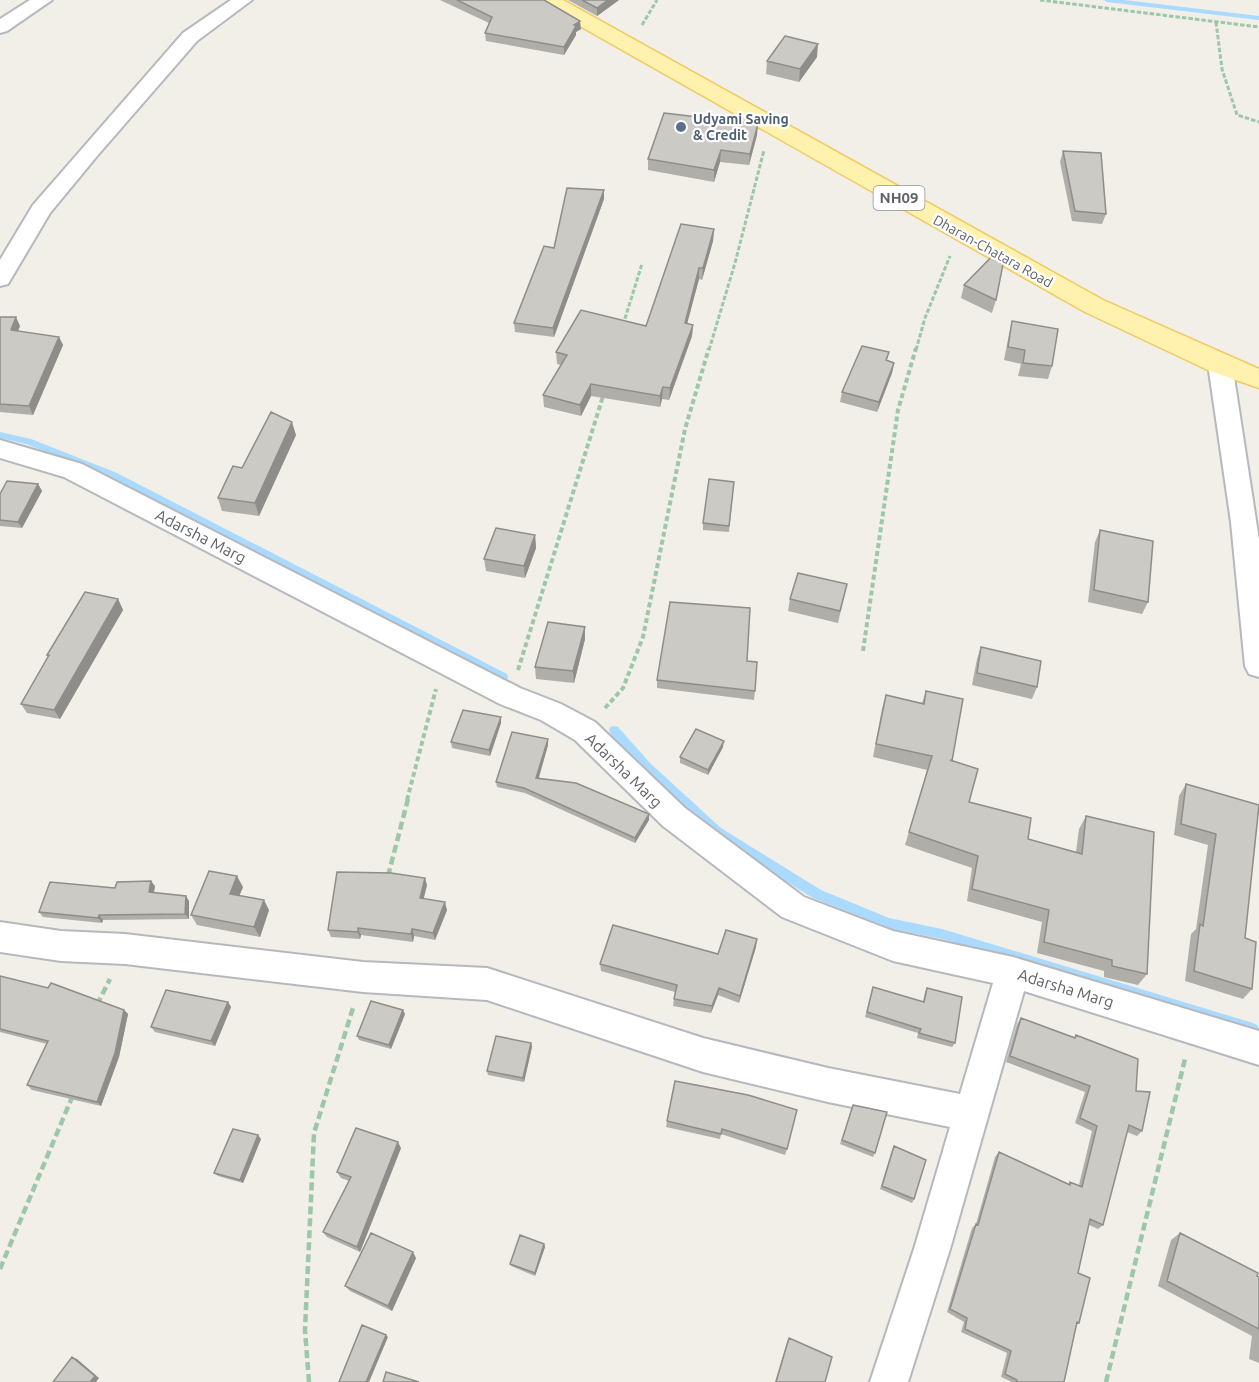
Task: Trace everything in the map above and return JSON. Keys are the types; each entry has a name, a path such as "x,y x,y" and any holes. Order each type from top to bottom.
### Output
{"main road":[{"name":"Dharan-Chatara Road","path":"548,0 960,233 1094,306 1220,364 1259,379"}],"street":[{"path":"0,27 43,0"},
{"path":"0,279 41,210 190,37 243,0"},
{"path":"1220,364 1244,522 1259,666"},
{"name":"Adarsha Marg","path":"0,449 73,471 443,662 510,696 551,712 585,731 674,817 793,907 892,946 1013,972 1259,1048"},
{"path":"0,937 61,946 125,949 363,976 487,984 703,1055 828,1085 971,1114"},
{"path":"889,1382 932,1249 1013,972"}],"path":[{"path":"1040,0 1259,27"},
{"path":"1215,22 1216,47 1226,88 1236,115 1259,122"},
{"path":"585,731 623,688 643,637 685,429 735,263 770,125"},
{"path":"863,651 898,410 925,318 960,233"},
{"path":"621,333 642,264"},
{"path":"510,696 604,390"},
{"path":"386,887 443,662"},
{"path":"95,1010 125,949"},
{"path":"309,1382 305,1330 314,1133 363,976"},
{"path":"1106,1382 1193,1026"},
{"path":"0,1269 75,1091"}],"building":[{"path":"457,0 544,0 580,21 574,25 576,26 564,47 485,33 492,17"},
{"path":"582,0 608,0 597,8"},
{"path":"785,36 818,44 800,69 767,61"},
{"path":"664,113 758,124 750,154 721,150 714,170 648,159"},
{"path":"1063,151 1101,153 1106,214 1075,211"},
{"path":"567,188 604,190 553,328 514,323 544,246 554,248"},
{"path":"681,224 714,229 703,268 699,268 685,323 693,325 670,388 663,387 660,396 591,384 580,405 543,395 567,355 556,352 581,310 646,326"},
{"path":"998,250 1005,254 996,300 964,285"},
{"path":"0,317 16,317 11,330 59,337 29,406 0,404"},
{"path":"1012,321 1058,329 1052,366 1023,363 1025,350 1008,347"},
{"path":"862,346 889,352 886,360 894,363 879,402 842,392"},
{"path":"271,412 292,422 255,503 218,498 233,466 242,468"},
{"path":"709,479 734,482 729,526 703,523"},
{"path":"7,481 38,484 18,522 0,520 0,494"},
{"path":"496,528 535,535 524,566 484,559"},
{"path":"1100,530 1153,541 1148,602 1094,590"},
{"path":"798,573 847,584 840,611 790,599"},
{"path":"85,592 118,599 54,710 21,704 49,655 47,655"},
{"path":"670,602 750,608 747,661 757,662 755,691 657,680"},
{"path":"548,622 585,627 573,671 535,667"},
{"path":"981,647 1041,661 1037,687 977,673"},
{"path":"926,691 963,699 952,761 978,769 969,802 1031,818 1028,839 1082,854 1086,816 1154,832 1147,974 1112,966 1112,960 1044,942 1049,910 972,889 978,856 909,832 932,756 876,744 886,695 924,704"},
{"path":"463,710 501,717 489,750 451,742"},
{"path":"696,729 724,741 708,770 680,757"},
{"path":"512,732 548,739 536,778 576,783 649,814 635,838 524,788 496,782"},
{"path":"1186,784 1259,805 1245,938 1256,942 1252,989 1194,971 1216,834 1181,824"},
{"path":"209,871 237,876 230,894 264,900 254,927 191,915"},
{"path":"337,872 391,873 425,878 420,898 445,902 433,933 412,929 411,934 358,928 358,932 328,930"},
{"path":"151,881 149,892 186,896 185,914 99,915 98,918 39,912 50,882 115,888 117,882"},
{"path":"613,925 718,954 726,930 757,939 740,996 719,988 712,1006 674,999 677,985 600,964"},
{"path":"0,976 48,988 51,983 124,1010 115,1053 97,1102 27,1085 48,1041 0,1029"},
{"path":"873,987 924,1002 927,988 962,997 955,1043 919,1033 921,1029 867,1012"},
{"path":"166,990 228,1002 211,1041 151,1027"},
{"path":"371,1001 403,1010 389,1045 357,1036"},
{"path":"1021,1018 1075,1038 1076,1035 1138,1059 1136,1091 1150,1092 1142,1131 1129,1125 1103,1225 1090,1219 1078,1273 1090,1278 1079,1323 1077,1322 1064,1382 1017,1382 1005,1374 1011,1351 965,1329 967,1318 950,1309 999,1152 1070,1185 1070,1182 1082,1187 1097,1126 1080,1118 1090,1086 1010,1056"},
{"path":"496,1036 531,1043 523,1078 487,1071"},
{"path":"675,1081 748,1095 797,1110 787,1149 722,1129 721,1134 667,1121"},
{"path":"853,1105 887,1112 875,1153 842,1140"},
{"path":"356,1128 398,1142 357,1247 323,1232 351,1177 337,1172"},
{"path":"233,1129 258,1135 240,1180 214,1173"},
{"path":"894,1146 926,1160 914,1199 882,1186"},
{"path":"371,1233 413,1252 388,1306 345,1286"},
{"path":"1180,1233 1258,1273 1259,1329 1167,1281"},
{"path":"520,1235 544,1244 535,1273 510,1264"},
{"path":"362,1325 386,1335 366,1382 339,1382"},
{"path":"789,1338 832,1357 825,1382 776,1382"},
{"path":"72,1357 95,1376 90,1382 53,1382"},
{"path":"386,1372 419,1382 383,1382"}],"waterway":[{"path":"1107,0 1259,18"},
{"path":"0,435 28,441 114,475 503,677"},
{"path":"614,730 646,766 717,832 817,894 888,923 942,934 1253,1029"}],"place":[{"name":"Udyami Saving & Credit","path":"681,127"}]}
